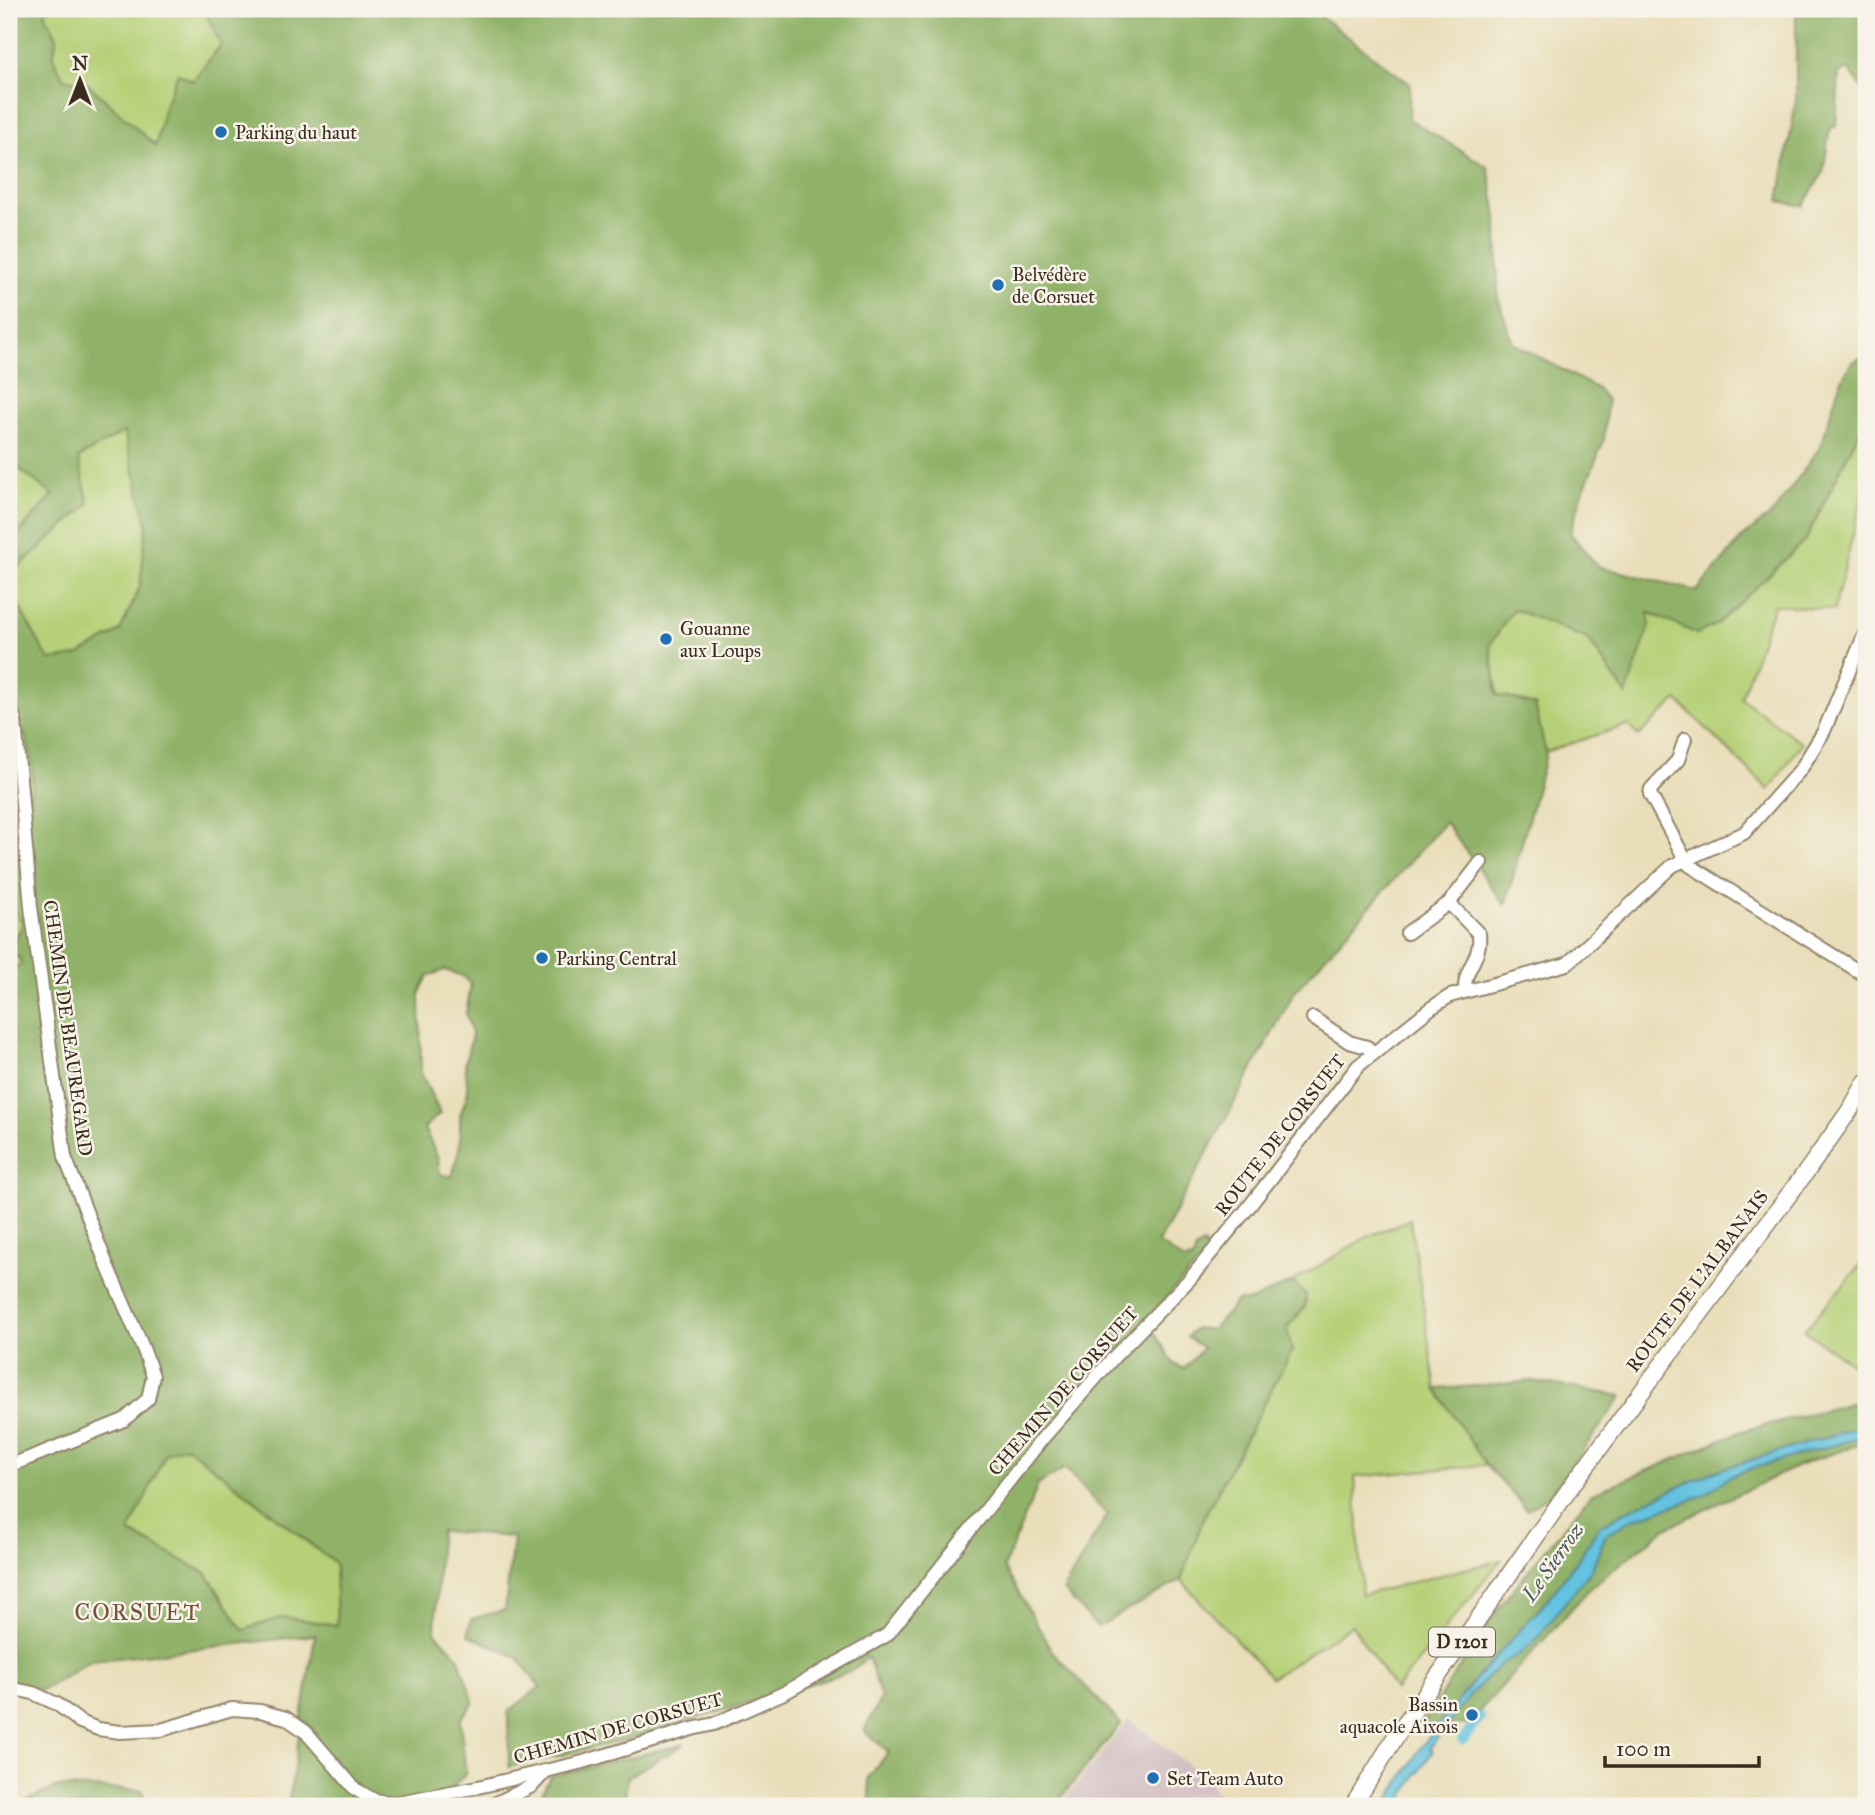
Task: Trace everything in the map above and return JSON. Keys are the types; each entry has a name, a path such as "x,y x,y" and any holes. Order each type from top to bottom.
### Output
{"main road":[{"name":"ROUTE DE L'ALBANAIS","path":"1575,1481 1809,1168 1852,1107 1866,1082"},
{"name":"ROUTE DE L'ALBANAIS","path":"1852,1107 1866,1091"},
{"name":"D 1201","path":"1343,1806 1390,1732 1529,1535 1575,1481"},
{"name":"D 1201","path":"1353,1806 1396,1736 1575,1481"}],"street":[{"name":"ROUTE DE CORSUET","path":"1189,1280 1358,1066 1373,1052 1431,1008 1465,990 1567,964 1648,885 1672,866 1687,862 1744,832 1801,768 1824,731 1866,631"},
{"name":"CHEMIN DE BEAUREGARD","path":"9,701 15,721 32,907 65,1157 97,1241 144,1348 152,1376 148,1399 124,1420 9,1466"},
{"path":"1685,740 1678,760 1651,789 1650,794 1687,862 1866,976"},
{"path":"1407,933 1449,903 1481,862"},
{"path":"1449,903 1479,934 1478,953 1465,976 1465,990"},
{"path":"1313,1018 1349,1042 1367,1047 1373,1052"},
{"name":"CHEMIN DE CORSUET","path":"9,1690 33,1693 57,1704 80,1722 98,1729 120,1732 160,1730 232,1709 260,1711 286,1718 306,1732 355,1789 374,1800 393,1803 583,1762 713,1724 786,1692 887,1635 1043,1438 1115,1356 1189,1280"},
{"path":"490,1806 532,1786 546,1771"}],"shaded area":[{"path":"1129,1720 1208,1780 1225,1806 1059,1806"}],"green space":[{"path":"9,9 47,9 45,14 57,37 53,57 64,79 84,81 156,146 164,108 178,73 193,81 221,45 204,9 1311,9 1410,84 1409,119 1488,167 1497,215 1498,298 1513,343 1598,389 1607,400 1604,440 1570,533 1597,566 1697,591 1743,537 1774,512 1820,447 1840,383 1851,363 1866,352 1866,418 1805,541 1717,624 1697,634 1648,612 1650,625 1626,695 1588,639 1513,609 1490,645 1497,695 1535,705 1546,754 1505,906 1445,822 1295,991 1158,1243 1184,1261 1193,1259 1196,1249 1203,1244 1209,1252 1146,1319 1174,1364 1184,1369 1203,1348 1187,1337 1196,1328 1212,1330 1237,1301 1251,1301 1292,1282 1306,1295 1305,1307 1287,1328 1292,1351 1204,1517 1181,1580 1097,1627 1063,1590 1107,1515 1065,1468 1038,1485 1004,1567 1052,1651 1121,1724 1054,1806 871,1806 868,1778 889,1752 864,1731 881,1698 868,1657 851,1671 630,1739 509,1767 508,1712 540,1687 517,1657 468,1635 471,1619 505,1610 513,1537 440,1531 435,1632 458,1656 474,1703 460,1720 466,1773 435,1806 288,1806 315,1635 91,1661 43,1690 9,1689 9,981 11,982 12,969 21,964 20,959 10,950 22,922 12,906 15,878 12,855 17,841 9,827 9,810 28,799 33,775 23,731 19,729 9,740 9,589 49,660 77,656 120,631 140,587 147,523 124,432 78,458 89,504 9,575 9,544 53,495 9,461","holes":["445,970 463,976 471,984 466,1014 472,1035 465,1063 468,1092 460,1116 460,1145 452,1177 440,1174 438,1158 424,1128 440,1113 421,1073 420,992 428,976","186,1446 335,1563 337,1625 283,1617 243,1630 206,1573 129,1532 166,1453"]},
{"path":"47,9 204,9 221,44 193,81 178,74 164,108 157,147 84,81 64,79 53,57 57,37 45,14"},
{"path":"1796,9 1866,9 1866,93 1848,69 1839,73 1836,127 1830,127 1823,173 1803,206 1779,201 1796,100"},
{"path":"1866,418 1866,482 1834,610 1774,605 1741,698 1802,743 1769,790 1677,700 1638,736 1628,725 1545,752 1535,705 1498,695 1490,645 1513,608 1588,639 1626,695 1647,612 1697,633 1805,541"},
{"path":"124,431 147,522 140,587 120,631 77,656 49,661 9,589 9,575 89,504 78,458"},
{"path":"9,461 54,495 9,544"},
{"path":"19,729 23,731 29,747 32,786 26,801 13,805 9,810 9,740"},
{"path":"9,827 17,841 12,855 15,878 12,892 14,910 22,922 21,931 11,946 13,954 21,959 21,964 13,969 11,982 9,981"},
{"path":"1410,1219 1436,1389 1486,1465 1355,1477 1362,1595 1501,1560 1395,1690 1352,1625 1271,1678 1181,1580 1204,1517 1287,1328 1305,1307 1306,1295 1292,1282 1367,1237"},
{"path":"1866,1259 1866,1374 1804,1330"},
{"path":"1532,1381 1622,1396 1551,1494 1527,1510 1486,1465 1436,1389"},
{"path":"1866,1399 1866,1442 1800,1465 1666,1528 1592,1586 1468,1724 1421,1727 1493,1614 1591,1494 1739,1432"},
{"path":"186,1446 335,1564 337,1625 283,1617 243,1630 206,1573 129,1532 166,1452"},
{"path":"685,1744 628,1777 623,1806 536,1806 550,1776"},
{"path":"57,1787 142,1790 147,1806 15,1806"}],"water":[{"path":"1866,1425 1866,1436 1740,1472 1704,1495 1633,1519 1606,1534 1592,1568 1537,1638 1519,1655 1502,1663 1472,1693 1430,1748 1433,1750 1399,1806 1385,1806 1421,1747 1475,1680 1543,1605 1579,1558 1599,1526 1636,1506 1715,1471"}],"waterway":[{"path":"1463,1740 1480,1717"}],"place":[{"name":"Parking du haut","path":"221,132"},
{"name":"Belvédère de Corsuet","path":"998,285"},
{"name":"Gouanne aux Loups","path":"666,639"},
{"name":"Parking Central","path":"542,958"},
{"name":"Bassin aquacole Aixois","path":"1472,1715"},
{"name":"Set Team Auto","path":"1153,1778"}],"district":[{"name":"CORSUET","path":"138,1612"}],"water label":[{"name":"Le Sierroz","path":"1553,1562"}]}
